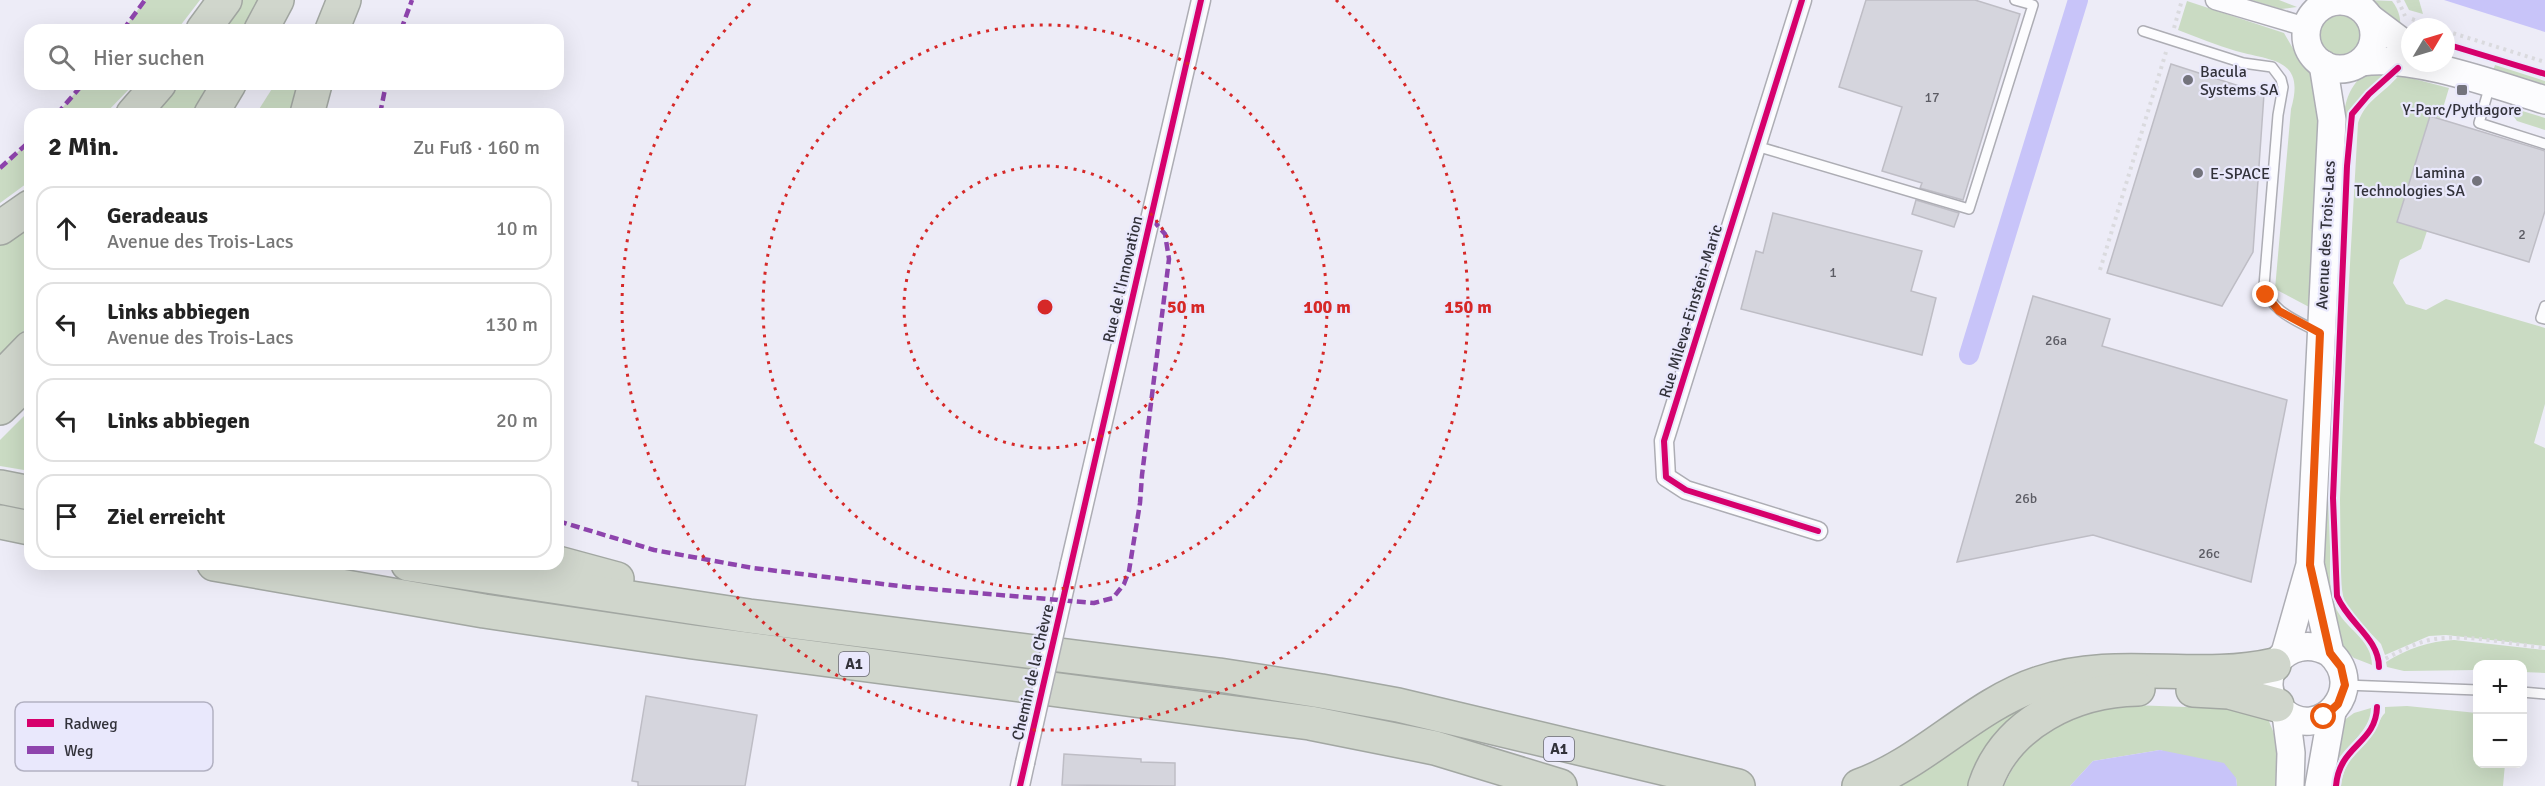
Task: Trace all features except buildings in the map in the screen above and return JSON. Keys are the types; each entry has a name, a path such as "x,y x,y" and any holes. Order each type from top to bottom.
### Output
{"highway":[{"path":"207,24 225,0"},
{"path":"264,24 278,0"},
{"path":"288,24 302,0"},
{"path":"334,24 344,0"},
{"path":"137,108 154,90"},
{"path":"215,108 225,90"},
{"path":"239,108 250,90"},
{"path":"309,108 313,90"},
{"path":"0,228 24,211"},
{"path":"0,379 24,354"},
{"path":"0,408 24,385"},
{"path":"0,487 24,492"},
{"path":"0,522 24,527"},
{"path":"564,565 749,616"},
{"name":"A1","path":"248,570 484,611 693,642 1280,718 1395,739 1492,764 1560,786"},
{"name":"A1","path":"447,570 749,616 1270,682 1398,705 1457,719 1566,751 1659,786"},
{"path":"1859,786 1903,766 1977,714 2011,694 2057,678 2111,670 2243,671 2280,659"},
{"path":"1985,786 1999,758 2028,726 2062,704 2087,696 2130,689 2207,691 2244,696 2282,710"},
{"path":"1457,719 1738,786"},
{"path":"1492,764 1539,786"}],"street":[{"name":"Rue de l'Innovation","path":"1070,564 1201,0"},
{"name":"Rue Mileva-Einstein-Maric","path":"1802,0 1664,441 1666,477 1686,490 1818,531"},
{"path":"2215,0 2318,11 2337,1 2359,7 2401,41"},
{"path":"2356,65 2373,46 2374,36 2359,7"},
{"path":"2318,11 2306,38 2308,48 2314,58 2331,68 2356,65 2377,59 2400,61 2545,100"},
{"name":"Avenue des Trois-Lacs","path":"2290,786 2291,753 2282,710 2270,690 2310,565 2332,120 2323,64"},
{"name":"Avenue des Trois-Lacs","path":"2332,120 2356,65"},
{"path":"2455,70 2481,81"},
{"name":"Chemin de la Chèvre","path":"1020,786 1070,564"},
{"name":"Avenue des Trois-Lacs","path":"2310,565 2330,653 2341,667 2345,685"},
{"path":"2280,659 2294,648 2312,646 2330,653"},
{"path":"2319,786 2332,712 2343,695 2345,685"},
{"path":"2282,710 2304,721 2324,717 2332,712"}],"lane":[{"path":"1756,146 1969,209 2033,5 2015,0"},
{"path":"2143,31 2243,63 2272,67 2281,79 2283,87 2278,115 2264,286 2272,304 2279,311 2320,333"},
{"path":"2481,81 2479,123 2545,144"},
{"path":"2545,306 2541,318 2545,319"},
{"path":"2345,685 2473,690"},
{"path":"2527,693 2545,694"}],"path":[{"path":"2100,270 2182,0"},
{"path":"2455,34 2545,62"},
{"path":"2377,651 2379,664 2422,642 2437,639 2480,640 2545,648"}],"green space":[{"path":"145,0 200,0 182,24 127,24"},
{"path":"238,0 260,0 246,24 221,24"},
{"path":"2251,0 2279,0 2297,7 2281,9"},
{"path":"2367,0 2392,1 2400,17 2399,35"},
{"path":"2404,0 2419,0 2423,14 2409,10"},
{"path":"2187,1 2284,33 2302,64 2313,77 2320,101 2311,308 2275,289 2294,80 2289,71 2273,60 2229,49 2178,30"},
{"path":"2339,15 2354,21 2360,36 2354,51 2339,57 2324,51 2318,36 2324,21"},
{"path":"2495,65 2545,81 2545,90 2492,73"},
{"path":"2369,71 2388,71 2355,104 2348,121 2339,272 2330,570 2335,606 2339,614 2363,641 2371,656 2372,665 2354,658 2343,648 2327,613 2324,557 2325,464 2343,119 2350,91"},
{"path":"2399,75 2449,88 2440,118 2430,116 2397,221 2427,231 2421,249 2400,260 2393,283 2406,304 2426,310 2446,299 2545,328 2545,404 2534,443 2545,448 2545,646 2446,635 2429,636 2385,655 2381,644 2354,616 2344,601 2341,584 2340,499 2358,123 2371,102"},
{"path":"78,90 128,90 111,108 62,108"},
{"path":"170,90 206,90 195,108 154,108"},
{"path":"271,90 305,90 301,108 260,108"},
{"path":"2506,106 2545,118 2545,130 2517,121"},
{"path":"24,146 24,185 0,203 0,168"},
{"path":"24,227 24,331 0,357 0,244"},
{"path":"24,416 24,470 0,466 0,440"},
{"path":"2454,640 2545,650 2545,673 2527,672 2527,660 2473,660 2473,670 2404,671 2387,667 2386,662 2402,653 2436,642"},
{"path":"2111,683 1976,786 1875,786 1996,709"},
{"path":"2132,705 2240,709 2268,719 2278,743 2279,786 2237,786 2236,778 2160,750 2093,761 2070,786 2004,786 2027,749 2040,736 2072,719"},
{"path":"2407,706 2473,713 2473,768 2505,768 2503,786 2341,786 2345,769 2373,734 2385,713 2385,707"},
{"path":"2371,708 2367,724 2336,763 2339,724 2354,713"}],"shaded area":[{"path":"2444,0 2545,0 2545,32"},
{"path":"2160,750 2224,763 2236,778 2237,786 2070,786 2093,761"}],"waterway":[{"path":"1969,355 2078,0"}],"marked path":[{"path":"127,24 145,0"},
{"path":"403,24 412,0"},
{"path":"62,108 78,90"},
{"path":"381,108 385,90"},
{"path":"0,168 24,146"},
{"path":"564,523 654,550 753,568 907,587 1094,603 1113,598 1124,584 1129,571 1140,503 1169,259 1165,234 1150,217"}],"cycle path":[{"path":"1020,786 1201,0"},
{"path":"1802,0 1664,441 1666,477 1686,490 1818,531"},
{"path":"2455,47 2545,74"},
{"path":"2379,667 2374,647 2342,606 2337,596 2333,498 2347,166 2352,114 2369,94 2398,68"},
{"path":"2336,786 2344,762 2371,729 2377,707"}],"place":[{"name":"Bacula Systems SA","path":"2188,80"},
{"name":"Y-Parc/Pythagore","path":"2462,90"},
{"name":"E-SPACE","path":"2198,173"},
{"name":"Lamina Technologies SA","path":"2477,181"}],"route":[{"path":"2266,295 2279,311 2320,333 2310,565 2330,653 2341,667 2345,685 2338,704 2324,717"}]}
